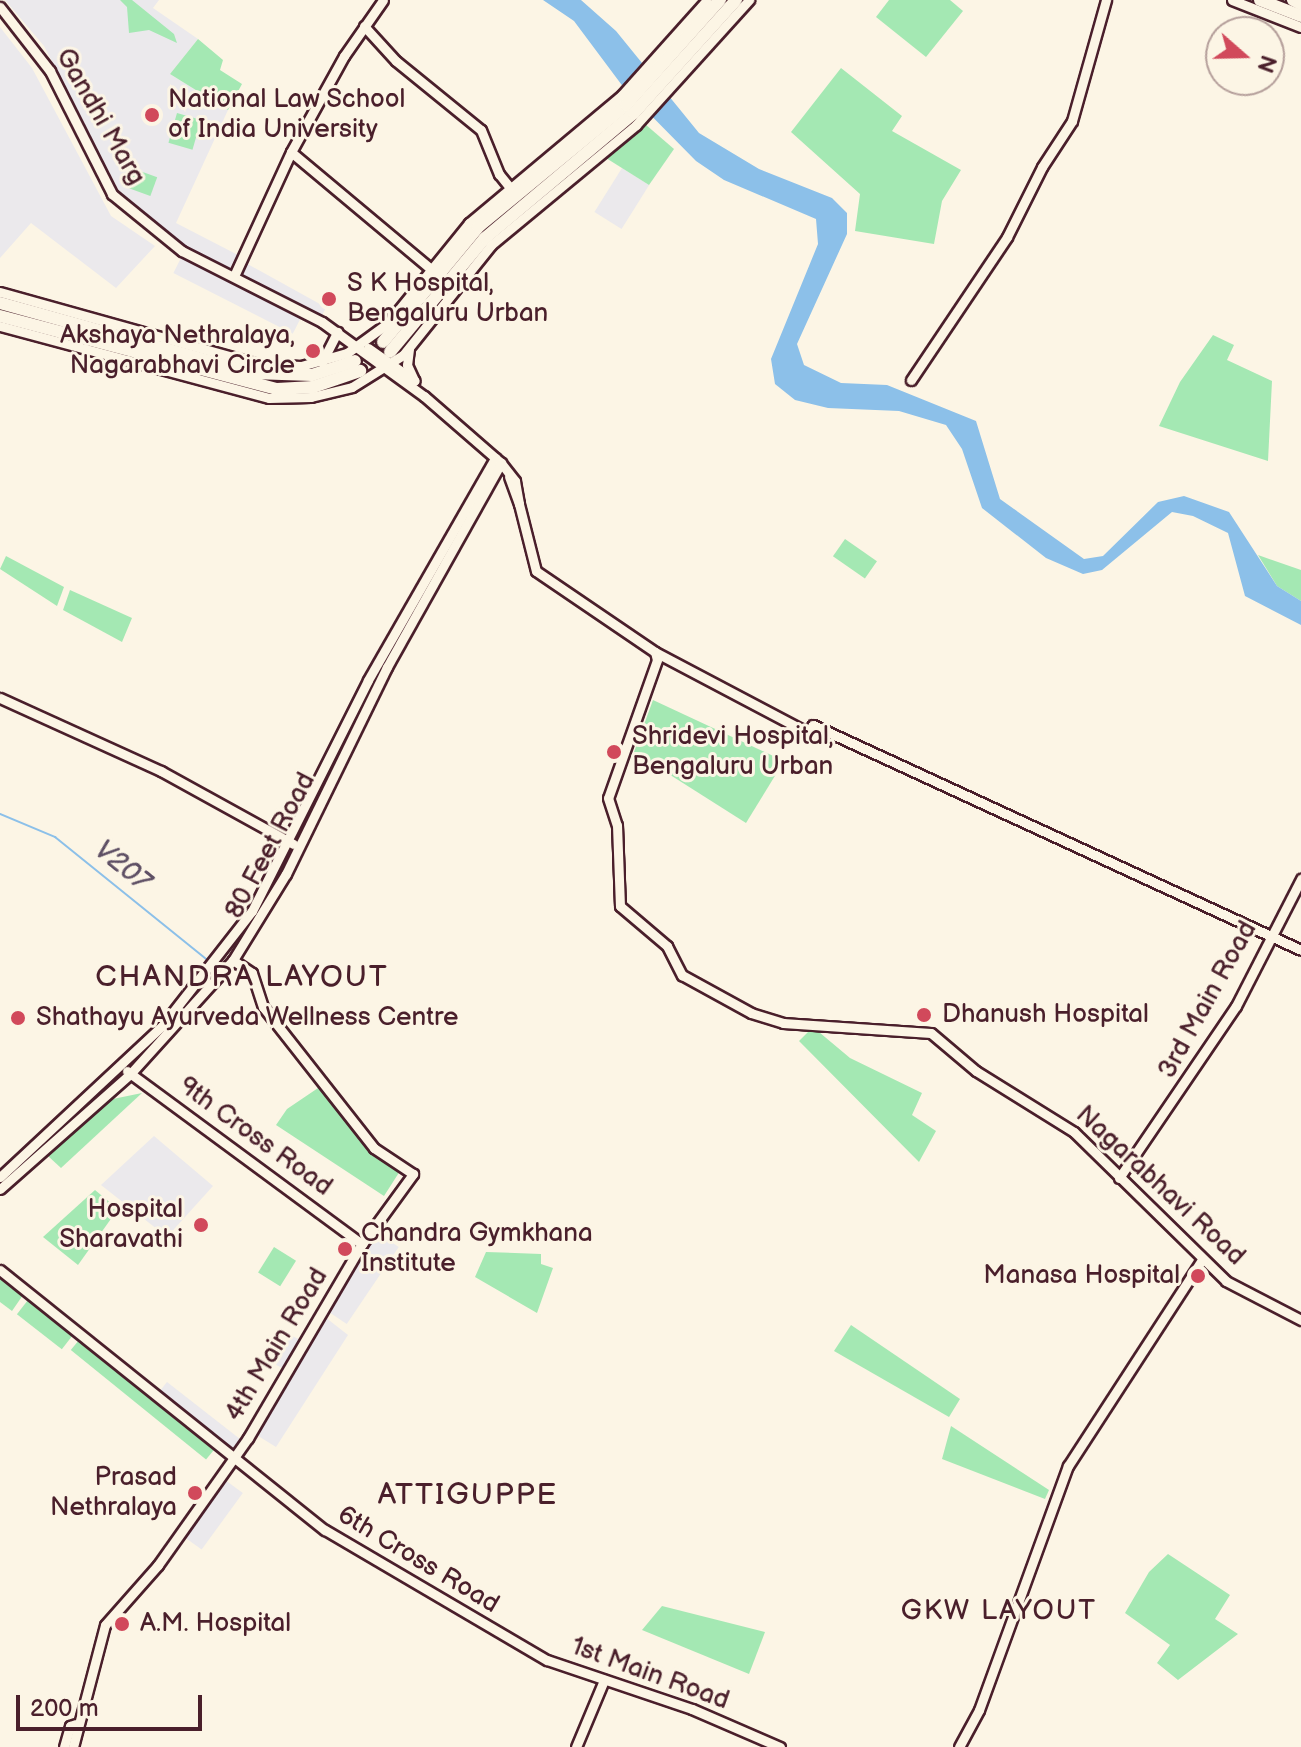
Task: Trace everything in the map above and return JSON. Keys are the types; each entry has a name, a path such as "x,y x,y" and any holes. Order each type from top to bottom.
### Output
{"highway":[{"path":"658,80 720,0"},
{"path":"388,357 473,250 554,186 736,0"},
{"path":"1260,0 1301,16"},
{"path":"1293,0 1301,4"},
{"path":"388,357 466,240 512,190 633,106"},
{"path":"0,303 252,373 312,375 359,356"},
{"path":"0,316 277,389 313,387 359,356"}],"street":[{"path":"234,276 291,152 364,26 383,0"},
{"path":"658,80 707,0"},
{"path":"633,106 749,0"},
{"path":"911,380 1007,237 1050,152 1072,121 1106,0"},
{"path":"1232,0 1301,27"},
{"name":"Gandhi Marg","path":"0,7 50,71 112,194 182,251 337,332 359,356 373,359 388,357"},
{"path":"359,356 431,269 512,190 481,130 396,61 364,26"},
{"path":"291,152 431,269"},
{"path":"0,326 269,398 323,395 411,346 491,245 554,186"},
{"path":"0,292 244,361 281,367 359,356 388,357 415,381"},
{"path":"322,362 337,332"},
{"path":"411,346 407,365 424,396"},
{"path":"388,357 424,396 498,461 519,491 519,504 536,571 655,652 807,732 813,725 1270,933 1301,950"},
{"name":"80 Feet Road","path":"0,1189 131,1073 233,960 387,667 487,488 498,461"},
{"name":"80 Feet Road","path":"0,1177 162,1026 252,911 295,845 374,670 498,461"},
{"path":"509,477 511,491 519,504"},
{"path":"487,488 501,485 511,491"},
{"name":"Nagarabhavi Road","path":"655,652 655,676 608,798 617,825 620,906 667,946 682,975 751,1013 783,1023 931,1033 976,1071 1074,1132 1226,1281 1301,1320"},
{"path":"0,698 161,771 295,845"},
{"name":"3rd Main Road","path":"1119,1178 1236,1006 1270,933 1301,879"},
{"name":"4th Main Road","path":"76,1724 105,1625 158,1565 231,1459 362,1244 413,1174 374,1148 263,1007 252,973 233,960"},
{"name":"9th Cross Road","path":"121,1066 362,1244"},
{"path":"959,1747 979,1710 1068,1466 1202,1260"},
{"name":"6th Cross Road","path":"0,1270 231,1459 325,1530 505,1640"},
{"name":"1st Main Road","path":"505,1640 574,1672 692,1709 780,1747"},
{"path":"576,1747 604,1680"},
{"path":"64,1747 70,1726 76,1724 73,1747"}],"shaded area":[{"name":"National Law School of India University","path":"5,0 159,0 153,8 198,39 170,74 228,110 176,223 238,255 230,269 184,247 119,191 44,46"},
{"path":"0,27 32,68 111,216 155,246 116,288 31,223 0,258"},
{"path":"622,168 649,185 622,229 594,212"},
{"path":"182,256 301,317 293,334 173,273"},
{"path":"244,262 326,308 320,318 238,272"},
{"path":"154,1136 213,1186 167,1237 101,1185"},
{"path":"378,1233 399,1247 347,1324 326,1310"},
{"path":"325,1317 348,1335 276,1447 255,1434"},
{"path":"290,1335 303,1341 289,1371 276,1365"},
{"path":"167,1382 240,1439 232,1450 158,1393"},
{"path":"225,1480 243,1493 202,1550 184,1537"}],"green space":[{"path":"120,0 132,0 174,34 177,43 149,30 129,33 127,7"},
{"path":"889,0 950,0 963,11 926,57 876,17"},
{"path":"198,39 223,60 220,70 242,84 228,110 170,74"},
{"path":"841,68 902,116 892,131 961,170 942,201 934,244 855,231 860,194 791,132"},
{"path":"177,113 201,120 192,150 168,143"},
{"path":"645,124 674,149 649,185 606,158"},
{"path":"129,167 157,177 150,196 122,186"},
{"path":"1213,335 1234,345 1227,360 1272,381 1268,461 1159,426 1180,382"},
{"path":"845,539 877,561 865,579 833,556"},
{"path":"1258,555 1301,570 1301,601 1277,586"},
{"path":"6,556 64,587 57,606 0,569"},
{"path":"70,590 132,618 122,642 63,610"},
{"path":"653,700 784,761 746,823 634,752"},
{"path":"813,1027 850,1058 922,1093 912,1115 936,1131 919,1162 799,1041"},
{"path":"321,1086 371,1150 400,1171 384,1196 276,1125 287,1109"},
{"path":"142,1093 61,1168 48,1156 108,1100"},
{"path":"95,1190 118,1209 78,1265 43,1237"},
{"path":"274,1247 296,1261 280,1286 258,1272"},
{"path":"486,1252 541,1254 541,1264 553,1268 537,1313 475,1277"},
{"path":"0,1277 23,1295 12,1311 0,1302"},
{"path":"28,1300 73,1335 62,1349 17,1314"},
{"path":"851,1325 960,1399 949,1417 834,1351"},
{"path":"79,1340 214,1450 206,1460 71,1350"},
{"path":"951,1426 1049,1490 1045,1499 942,1459"},
{"path":"1168,1554 1230,1595 1215,1619 1238,1634 1178,1680 1157,1663 1170,1645 1125,1613 1149,1572"},
{"path":"662,1606 765,1632 749,1674 642,1630"}],"water":[{"path":"543,0 581,0 616,31 699,133 759,169 832,198 847,213 847,234 797,344 804,365 841,383 887,385 976,421 1000,499 1084,559 1103,556 1158,502 1184,496 1229,512 1277,586 1301,601 1301,625 1245,596 1228,533 1193,516 1172,512 1102,570 1083,574 1046,558 982,508 962,449 946,425 899,411 828,408 795,400 775,384 771,359 818,244 816,219 724,180 696,161 624,88 574,21"}],"waterway":[{"name":"V207","path":"0,814 55,837 210,962"}],"place":[{"name":"National Law School of India University","path":"152,115"},
{"name":"S K Hospital, Bengaluru Urban","path":"329,299"},
{"name":"Akshaya Nethralaya, Nagarabhavi Circle","path":"313,351"},
{"name":"Shridevi Hospital, Bengaluru Urban","path":"614,752"},
{"name":"Dhanush Hospital","path":"924,1015"},
{"name":"Shathayu Ayurveda Wellness Centre","path":"18,1018"},
{"name":"Hospital Sharavathi","path":"201,1225"},
{"name":"Chandra Gymkhana Institute","path":"345,1249"},
{"name":"Manasa Hospital","path":"1198,1276"},
{"name":"Prasad Nethralaya","path":"195,1493"},
{"name":"A.M. Hospital","path":"122,1624"}],"district":[{"name":"CHANDRA LAYOUT","path":"242,977"},
{"name":"ATTIGUPPE","path":"468,1495"},
{"name":"GKW LAYOUT","path":"999,1611"}]}
